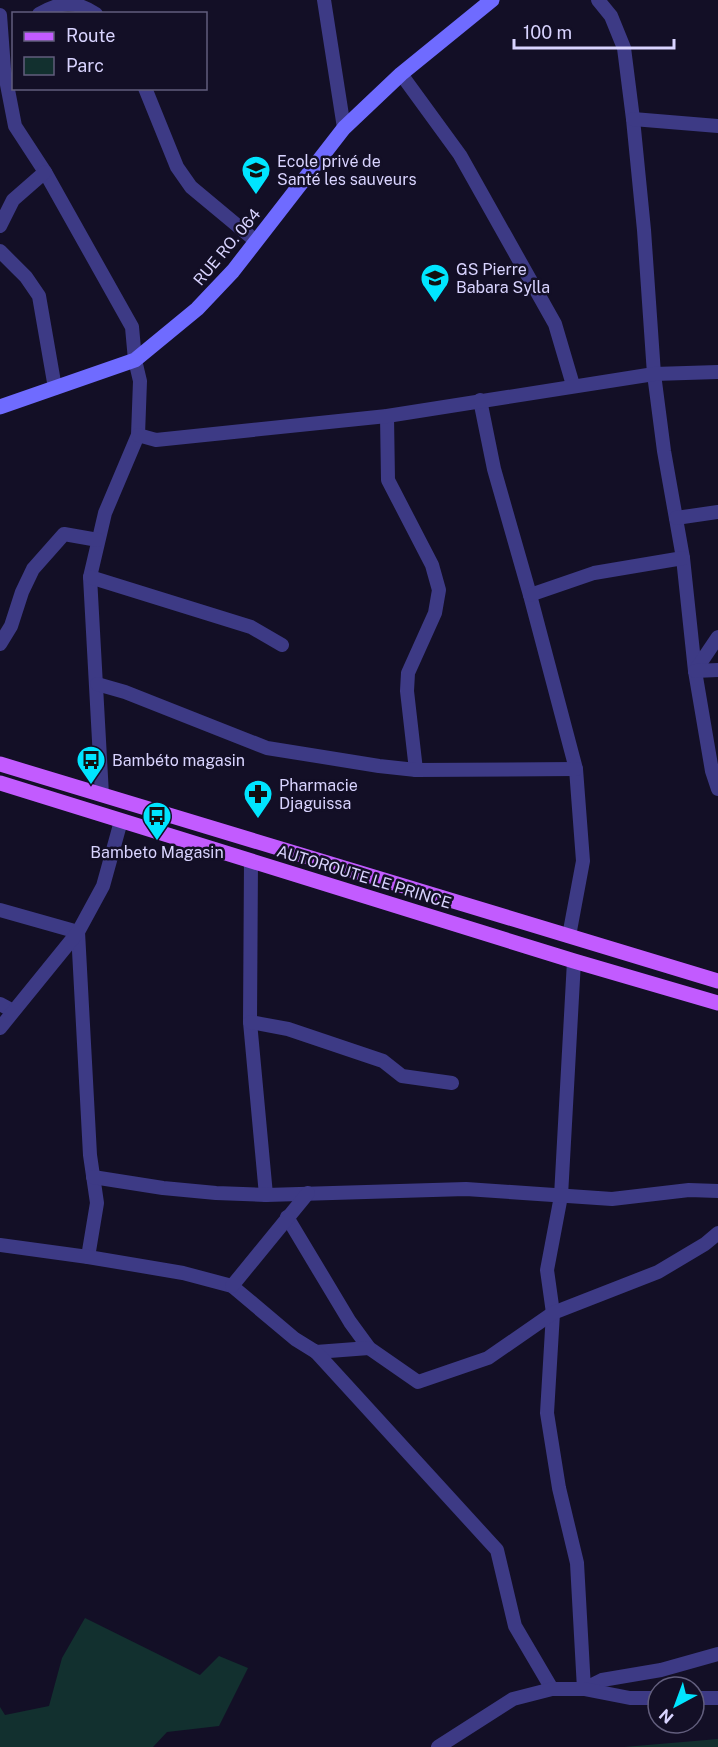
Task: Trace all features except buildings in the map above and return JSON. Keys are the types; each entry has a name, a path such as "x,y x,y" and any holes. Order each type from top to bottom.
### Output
{"main road":[{"name":"AUTOROUTE LE PRINCE","path":"0,764 718,981"},
{"name":"AUTOROUTE LE PRINCE","path":"0,783 574,961 718,1003"}],"street":[{"path":"324,0 344,128"},
{"name":"RUE RO. 064","path":"0,407 135,360 197,309 256,242 344,128 401,74 492,0"},
{"path":"598,0 611,16 624,48 644,231 654,374 664,451 683,558 695,671 712,771 718,789"},
{"path":"43,12 65,2 92,10"},
{"path":"0,15 4,69 15,126 45,172 132,327 135,360 140,381 138,435 105,513 90,578 102,795"},
{"path":"401,74 460,155 555,324 573,385"},
{"path":"146,90 177,167 191,187 256,242"},
{"path":"633,119 718,126"},
{"path":"0,226 13,200 45,172"},
{"path":"0,250 26,277 39,296 55,388"},
{"path":"138,435 156,441 387,416 654,374 718,372"},
{"path":"480,400 494,469 576,770 583,861 569,936"},
{"path":"387,416 388,480 432,565 439,590 435,613 408,673 407,692 416,770"},
{"path":"676,518 718,512"},
{"path":"0,644 11,626 22,592 33,569 64,534 98,540"},
{"path":"530,595 594,573 683,558"},
{"path":"90,578 251,627 282,645"},
{"path":"695,671 718,637"},
{"path":"695,671 718,670"},
{"path":"97,684 125,692 267,748 416,770 576,770"},
{"path":"0,1028 78,932 103,886 121,821"},
{"path":"251,861 250,1022 266,1195"},
{"path":"0,910 78,932"},
{"path":"78,932 90,1155 97,1203 88,1257"},
{"path":"574,961 561,1196 547,1270 553,1314 547,1413 559,1488 577,1563 584,1689"},
{"path":"0,1004 14,1011"},
{"path":"250,1022 288,1029 383,1061 402,1076 452,1083"},
{"path":"93,1177 163,1188 266,1195 466,1189 612,1199 689,1190 718,1191"},
{"path":"232,1286 308,1193"},
{"path":"287,1217 350,1322 369,1348 418,1382 488,1358 553,1314 658,1272 705,1244 718,1233"},
{"path":"0,1245 183,1273 232,1286 295,1339 316,1352 496,1550 515,1626 552,1689"},
{"path":"316,1352 369,1348"},
{"path":"584,1689 602,1680 661,1670 718,1654"},
{"path":"438,1747 513,1699 552,1689 584,1689 630,1698 646,1698"}],"green space":[{"path":"85,1618 200,1675 219,1656 248,1668 219,1726 167,1732 153,1747 0,1747 0,1707 5,1715 49,1706 62,1658"},
{"path":"718,1739 718,1747 624,1747"}],"place":[{"name":"Ecole privé de Santé les sauveurs","path":"256,196"},
{"name":"GS Pierre Babara Sylla","path":"435,304"},
{"name":"Bambéto magasin","path":"91,786"},
{"name":"Pharmacie Djaguissa","path":"258,820"},
{"name":"Bambeto Magasin","path":"157,842"}]}
